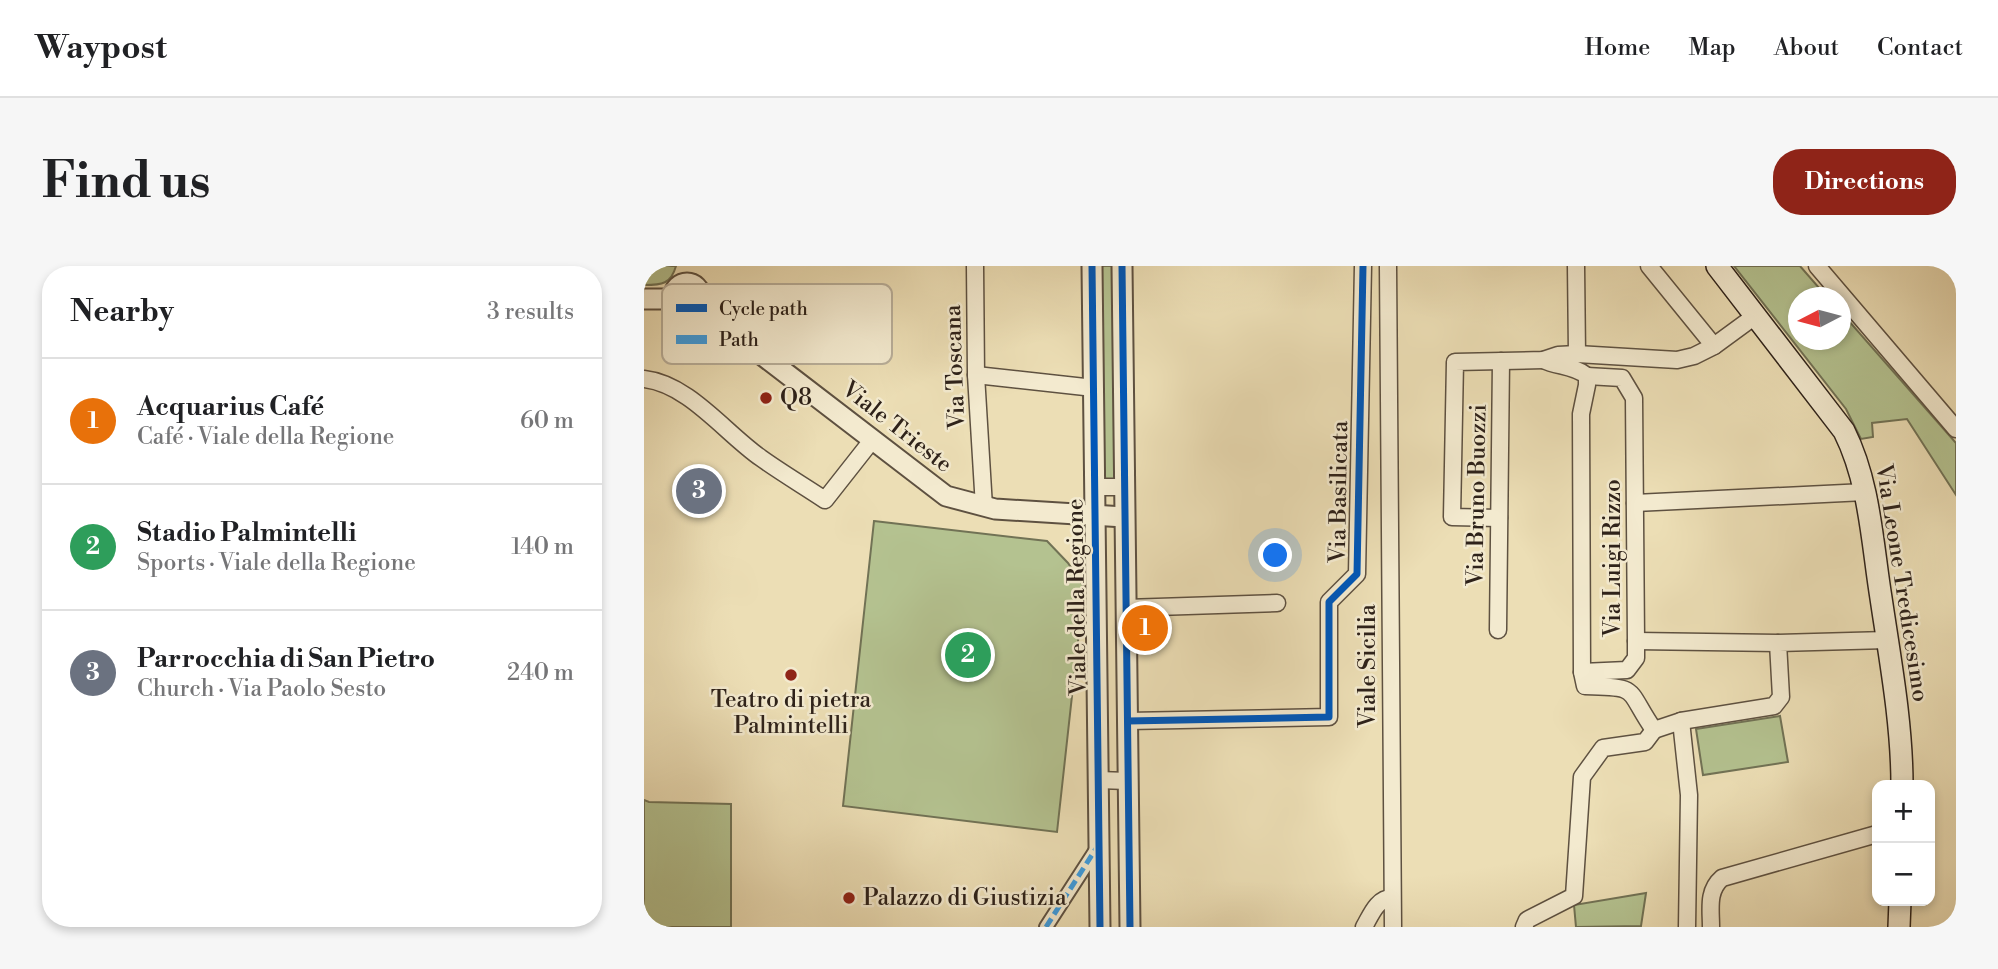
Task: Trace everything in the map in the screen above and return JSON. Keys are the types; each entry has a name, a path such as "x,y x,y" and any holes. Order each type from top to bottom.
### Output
{"main road":[{"name":"Via Leone Tredicesimo","path":"1717,266 1844,431 1855,452 1865,492 1887,640 1901,780"},
{"path":"1899,927 1900,906"}],"street":[{"name":"Via Toscana","path":"975,266 976,375 984,507"},
{"name":"Viale della Regione","path":"1092,266 1100,927"},
{"path":"1122,266 1130,927"},
{"name":"Via Basilicata","path":"1128,720 1329,717 1329,602 1357,574 1363,266"},
{"name":"Viale Sicilia","path":"1388,266 1393,927"},
{"path":"1576,266 1577,354"},
{"path":"1649,266 1714,346"},
{"path":"1818,266 1956,429"},
{"path":"644,299 662,299"},
{"path":"1499,518 1452,517 1455,362 1543,360 1558,355 1577,354 1677,360 1694,356 1714,346 1755,316"},
{"path":"1543,360 1576,368 1587,376 1580,414 1582,672 1585,686 1623,686 1634,695 1654,730"},
{"name":"Via Bruno Buozzi","path":"1498,630 1501,361"},
{"name":"Viale Trieste","path":"775,364 946,496 984,507 1124,517"},
{"path":"976,375 1094,388"},
{"name":"Via Luigi Rizzo","path":"1582,672 1628,670 1636,658 1634,398 1622,378 1587,376"},
{"path":"644,379 653,380 680,392 759,457 825,500 873,439"},
{"path":"1095,487 1124,487"},
{"path":"1635,503 1865,492"},
{"path":"1126,608 1277,603"},
{"path":"1636,641 1778,643 1887,640"},
{"path":"1524,927 1527,920 1574,896 1582,777 1603,748 1645,741 1654,730 1681,721 1774,706 1781,697 1778,643"},
{"path":"1681,721 1689,795 1687,927"},
{"path":"1098,780 1128,781"},
{"path":"1711,927 1713,889 1722,878 1872,835"},
{"path":"1046,927 1099,844"},
{"path":"1364,927 1378,903 1385,898 1392,898"}],"green space":[{"path":"644,266 676,266 671,277 665,282 644,285"},
{"path":"1092,266 1121,266 1124,487 1095,487"},
{"path":"1734,266 1800,266 1818,287 1788,287 1788,335"},
{"path":"1851,323 1956,443 1956,495 1907,419 1872,423 1873,437 1861,439 1846,409 1800,350 1851,350"},
{"path":"874,521 1047,541 1068,563 1084,587 1057,832 843,806"},
{"path":"1780,716 1788,762 1703,775 1696,729"},
{"path":"644,800 731,804 731,927 644,927"},
{"path":"1646,893 1641,926 1576,927 1574,905"}],"marked path":[{"path":"1046,927 1097,847"}],"cycle path":[{"path":"1092,266 1100,927"},
{"path":"1122,266 1130,927"},
{"path":"1128,721 1329,717 1329,602 1357,574 1363,266"}],"place":[{"name":"Q8","path":"766,398"},
{"name":"Parrocchia di San Pietro","path":"699,491"},
{"name":"Acquarius Café","path":"1145,628"},
{"name":"Stadio Palmintelli","path":"968,655"},
{"name":"Teatro di pietra Palmintelli","path":"791,675"},
{"name":"Palazzo di Giustizia","path":"849,898"}]}
